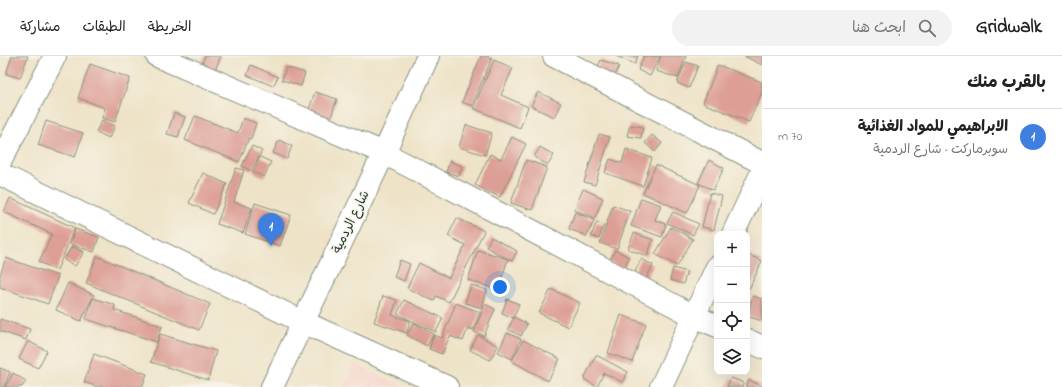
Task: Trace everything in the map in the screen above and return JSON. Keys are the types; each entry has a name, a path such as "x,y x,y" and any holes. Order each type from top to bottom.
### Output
{"street":[{"path":"0,162 55,56"},
{"path":"157,56 384,153 694,316 714,325"},
{"name":"شارع الردمية","path":"272,387 384,153 428,56"},
{"path":"554,56 762,162"},
{"path":"734,231 762,172"},
{"path":"0,174 303,322 447,387"},
{"path":"661,387 714,273"},
{"path":"750,341 762,347"}],"shaded area":[{"path":"355,364 404,387 344,387"}],"building":[{"path":"12,56 28,56 20,78 6,74"},
{"path":"205,56 221,56 215,70 201,65"},
{"path":"481,56 492,58 472,106 462,102"},
{"path":"616,56 638,56 635,64"},
{"path":"644,56 660,56 650,76 638,70"},
{"path":"661,56 686,56 678,78 656,71"},
{"path":"744,56 762,56 762,65"},
{"path":"494,60 513,68 501,95 528,107 520,128 473,108"},
{"path":"601,60 619,66 614,78 596,71"},
{"path":"686,62 698,66 689,88 677,83"},
{"path":"90,64 130,78 115,122 102,118 105,108 78,98"},
{"path":"251,65 278,77 273,86 247,75"},
{"path":"718,65 762,82 762,92 749,122 703,103"},
{"path":"286,67 305,73 301,86 282,80"},
{"path":"315,92 337,99 328,126 306,118"},
{"path":"538,92 561,103 554,117 531,106"},
{"path":"174,113 185,117 178,137 167,134"},
{"path":"195,116 238,133 243,118 256,123 251,139 249,138 239,162 185,140"},
{"path":"102,120 115,126 109,138 96,132"},
{"path":"46,121 83,133 75,157 38,145"},
{"path":"466,125 492,133 485,155 459,147"},
{"path":"630,125 643,127 641,138 627,136"},
{"path":"599,134 610,137 595,185 584,182"},
{"path":"652,135 662,143 655,152 645,143"},
{"path":"512,137 526,144 500,197 475,185 490,154 501,159"},
{"path":"279,140 292,146 287,159 273,153"},
{"path":"252,146 262,151 251,171 242,166"},
{"path":"540,147 554,155 548,165 534,157"},
{"path":"626,149 652,158 643,186 605,173 610,159 622,163"},
{"path":"260,157 271,162 264,177 253,172"},
{"path":"526,160 547,167 532,210 511,203"},
{"path":"709,160 724,168 713,190 698,183"},
{"path":"450,161 462,166 459,176 446,172"},
{"path":"656,165 700,185 687,213 643,193"},
{"path":"236,168 244,170 234,202 252,208 243,233 217,224"},
{"path":"203,173 227,184 213,214 189,203"},
{"path":"583,189 603,198 595,218 574,210"},
{"path":"710,193 722,196 714,230 702,227"},
{"path":"10,198 75,228 57,270 39,262 52,234 4,212"},
{"path":"641,198 661,205 655,220 666,224 662,237 631,226"},
{"path":"255,203 291,215 280,246 245,234"},
{"path":"613,205 630,211 617,249 600,243"},
{"path":"575,212 594,220 587,236 569,229"},
{"path":"673,212 699,224 693,235 667,223"},
{"path":"457,218 484,231 449,302 436,296 434,301 407,288 419,263 449,278 465,245 448,236"},
{"path":"597,222 604,225 599,239 591,236"},
{"path":"671,227 693,239 677,266 655,254"},
{"path":"75,229 99,237 94,252 70,244"},
{"path":"634,233 653,240 647,256 628,249"},
{"path":"491,237 517,251 512,261 486,247"},
{"path":"72,246 84,252 75,266 64,260"},
{"path":"478,250 508,259 498,290 468,280"},
{"path":"615,250 629,257 624,269 609,262"},
{"path":"750,255 762,261 750,287"},
{"path":"97,256 210,304 199,330 86,283"},
{"path":"6,258 58,276 48,304 0,287 0,275"},
{"path":"641,259 653,265 646,279 634,274"},
{"path":"400,260 410,264 404,281 394,277"},
{"path":"673,268 687,272 683,284 670,280"},
{"path":"68,283 94,295 81,321 56,310"},
{"path":"471,285 487,290 482,308 465,303"},
{"path":"551,289 580,303 568,327 539,313"},
{"path":"383,296 397,300 392,315 410,321 407,333 374,322"},
{"path":"753,296 762,299 762,321 750,317 750,304"},
{"path":"93,298 115,305 114,310 162,326 157,342 86,319"},
{"path":"507,299 519,304 513,318 502,313"},
{"path":"404,300 443,318 436,332 397,314"},
{"path":"456,303 480,312 473,330 468,328 463,341 450,336 442,354 429,349 434,335 442,338"},
{"path":"485,304 495,309 484,336 474,332"},
{"path":"621,315 646,324 632,362 608,353"},
{"path":"514,317 527,324 521,336 508,329"},
{"path":"0,319 30,329 26,340 0,331"},
{"path":"414,323 434,334 427,346 407,335"},
{"path":"507,333 521,339 512,359 498,352"},
{"path":"160,334 216,351 208,380 151,362"},
{"path":"478,335 498,346 490,360 470,350"},
{"path":"523,340 560,359 548,381 512,361"},
{"path":"28,341 47,351 38,368 19,359"},
{"path":"94,354 147,374 142,387 97,387 84,382"},
{"path":"596,355 628,372 622,382 604,373 597,387 584,379"},
{"path":"0,368 10,372 4,387 0,386"},
{"path":"13,373 26,381 22,387 5,387"},
{"path":"731,378 744,383 742,387 727,387"},
{"path":"749,380 762,386 762,387 746,387"}],"place":[{"name":"الابراهيمي للمواد الغذائية","path":"271,246"}]}
